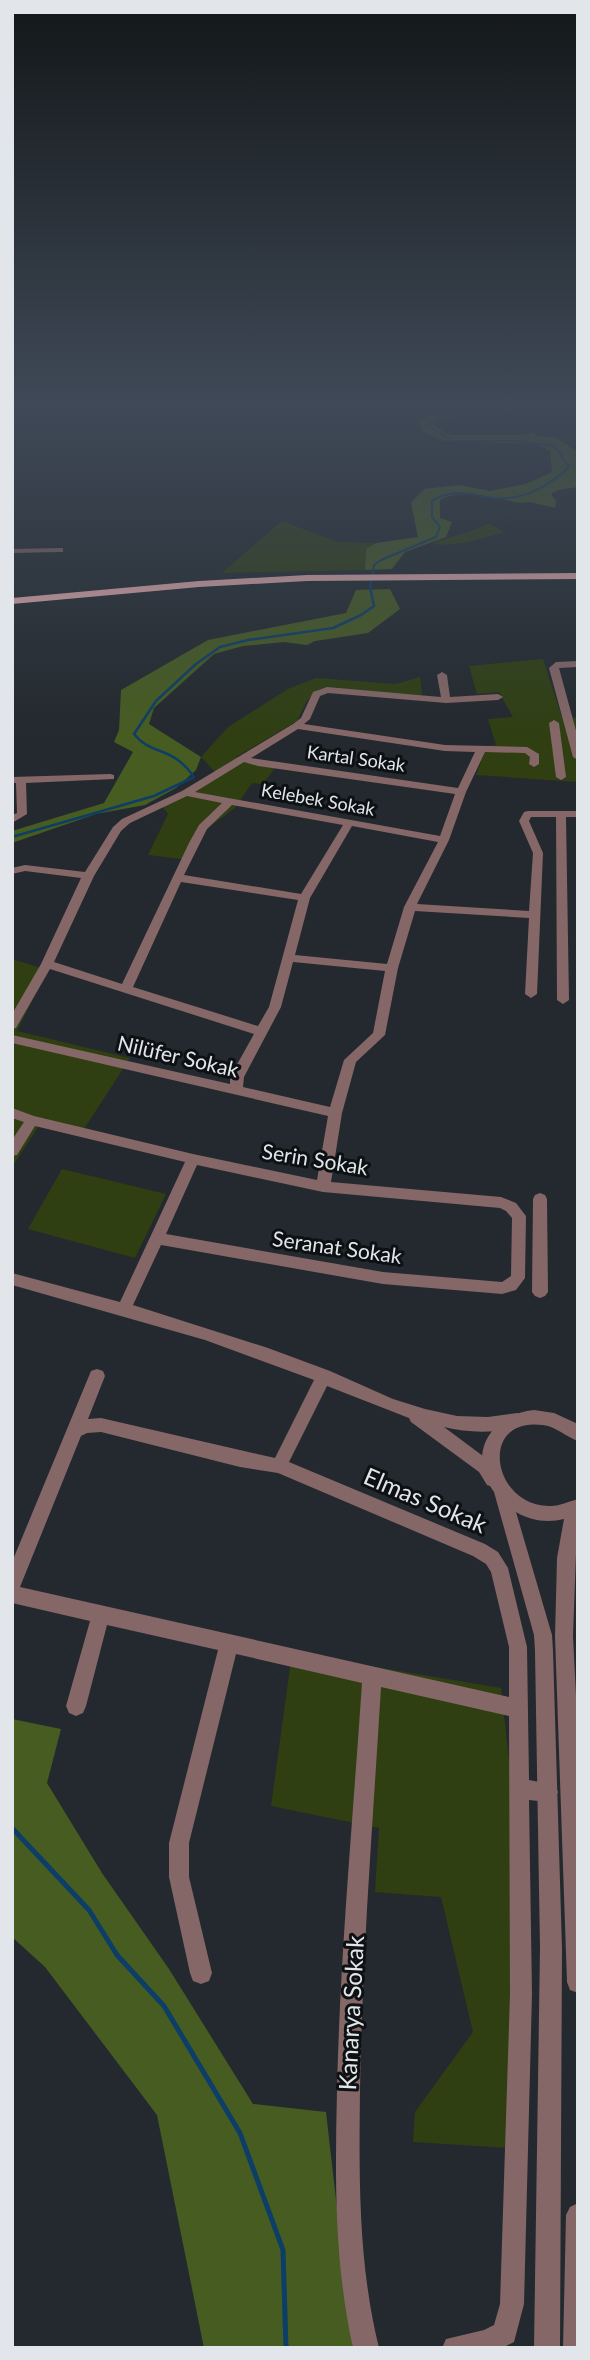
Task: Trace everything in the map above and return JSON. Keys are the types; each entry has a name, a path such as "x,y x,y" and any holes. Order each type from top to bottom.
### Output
{"highway":[{"path":"12,599 199,584 361,575 578,573"}],"street":[{"path":"12,551 60,550"},
{"path":"578,664 556,665 554,668 573,716 578,757"},
{"path":"442,675 446,700"},
{"path":"12,1025 47,964 88,876 117,829 126,821 187,793 296,726 305,719 316,694 327,691 446,700 498,697"},
{"path":"554,723 561,777"},
{"path":"296,726 445,748 527,750 535,756 534,764"},
{"path":"323,1187 335,1113 350,1059 379,1035 392,968 410,907 444,840 461,792 481,749"},
{"name":"Kartal Sokak","path":"245,759 461,792"},
{"path":"12,820 22,814 17,780 110,777"},
{"name":"Kelebek Sokak","path":"187,793 229,803 444,840"},
{"path":"125,989 203,827 229,803"},
{"path":"531,994 538,853 524,821 528,814 578,814"},
{"path":"561,814 562,1000"},
{"path":"236,1091 237,1077 275,1007 304,898 349,823"},
{"path":"12,871 25,867 88,876"},
{"path":"179,878 304,898"},
{"path":"410,907 536,915"},
{"path":"562,951 578,953"},
{"path":"288,958 392,968"},
{"path":"47,964 262,1032"},
{"name":"Nilüfer Sokak","path":"12,1039 335,1113"},
{"name":"Serin Sokak","path":"12,1113 193,1159 323,1187 501,1203 511,1207 519,1216 518,1278 510,1286"},
{"path":"12,1151 32,1120"},
{"path":"124,1309 193,1159"},
{"path":"540,1199 540,1292"},
{"name":"Seranat Sokak","path":"158,1239 383,1278 510,1286"},
{"path":"14,1282 124,1309 268,1355 324,1376 413,1414 485,1467 498,1486 522,1507 545,1514 561,1514 576,1508"},
{"path":"12,1584 97,1376"},
{"path":"279,1466 324,1376"},
{"path":"413,1414 482,1424 548,1419 563,1424 578,1434"},
{"path":"517,1420 505,1427 496,1438 490,1450 490,1465 542,1635 551,1948 547,2348"},
{"name":"Elmas Sokak","path":"73,1432 86,1426 101,1425 279,1466 479,1550 492,1558 499,1568 518,1647 521,1994 512,2304 505,2333 486,2342 455,2348"},
{"path":"576,1508 566,1558 564,1636 578,1982"},
{"path":"12,1594 519,1709"},
{"path":"76,1706 100,1615"},
{"path":"201,1973 179,1877 179,1843 229,1645"},
{"name":"Kanarya Sokak","path":"366,2348 358,2316 347,2205 349,2046 372,1676"},
{"path":"520,1788 548,1792"},
{"path":"576,2348 578,2215"},
{"path":"548,2312 577,2322"}],"green space":[{"path":"413,514 440,514 440,518 452,522 446,537 405,552 392,569 365,570 366,549 376,543 418,537"},
{"path":"282,521 337,542 376,543 366,549 365,570 222,573"},
{"path":"488,523 504,532 459,543 432,544 475,530"},
{"path":"390,589 400,609 368,633 315,641 307,645 284,642 243,646 214,654 154,708 149,724 201,757 196,770 176,788 145,805 96,814 12,843 12,831 104,803 133,752 114,742 119,730 121,690 208,640 346,613 356,590"},
{"path":"543,659 562,717 578,718 578,782 476,775 487,746 496,745 488,719 513,717 499,692 477,694 469,666"},
{"path":"420,677 422,695 319,689 307,701 297,721 236,757 275,768 263,784 252,783 235,808 205,830 190,860 148,855 168,814 161,805 216,773 201,757 228,727 288,689 316,678 396,684"},
{"path":"12,959 47,970 17,1031 130,1058 82,1132 44,1118 12,1167"},
{"path":"62,1169 166,1194 135,1258 28,1229"},
{"path":"292,1653 501,1688 513,1796 509,2148 413,2142 415,2112 473,2032 441,1897 375,1892 379,1828 271,1806"},
{"path":"12,1719 61,1729 47,1783 102,1873 169,1969 253,2104 326,2112 353,2348 204,2348 157,2115 45,1967 12,1937"}],"waterway":[{"path":"372,576 374,565 381,560 436,537 440,527 432,514"},
{"path":"12,837 154,796 194,777 178,760 147,746 134,734 156,701 196,664 220,647 248,640 333,628 361,615 374,606 370,587 372,574"},
{"path":"12,1828 89,1910 117,1955 164,2006 240,2133 283,2250 286,2348"}]}
